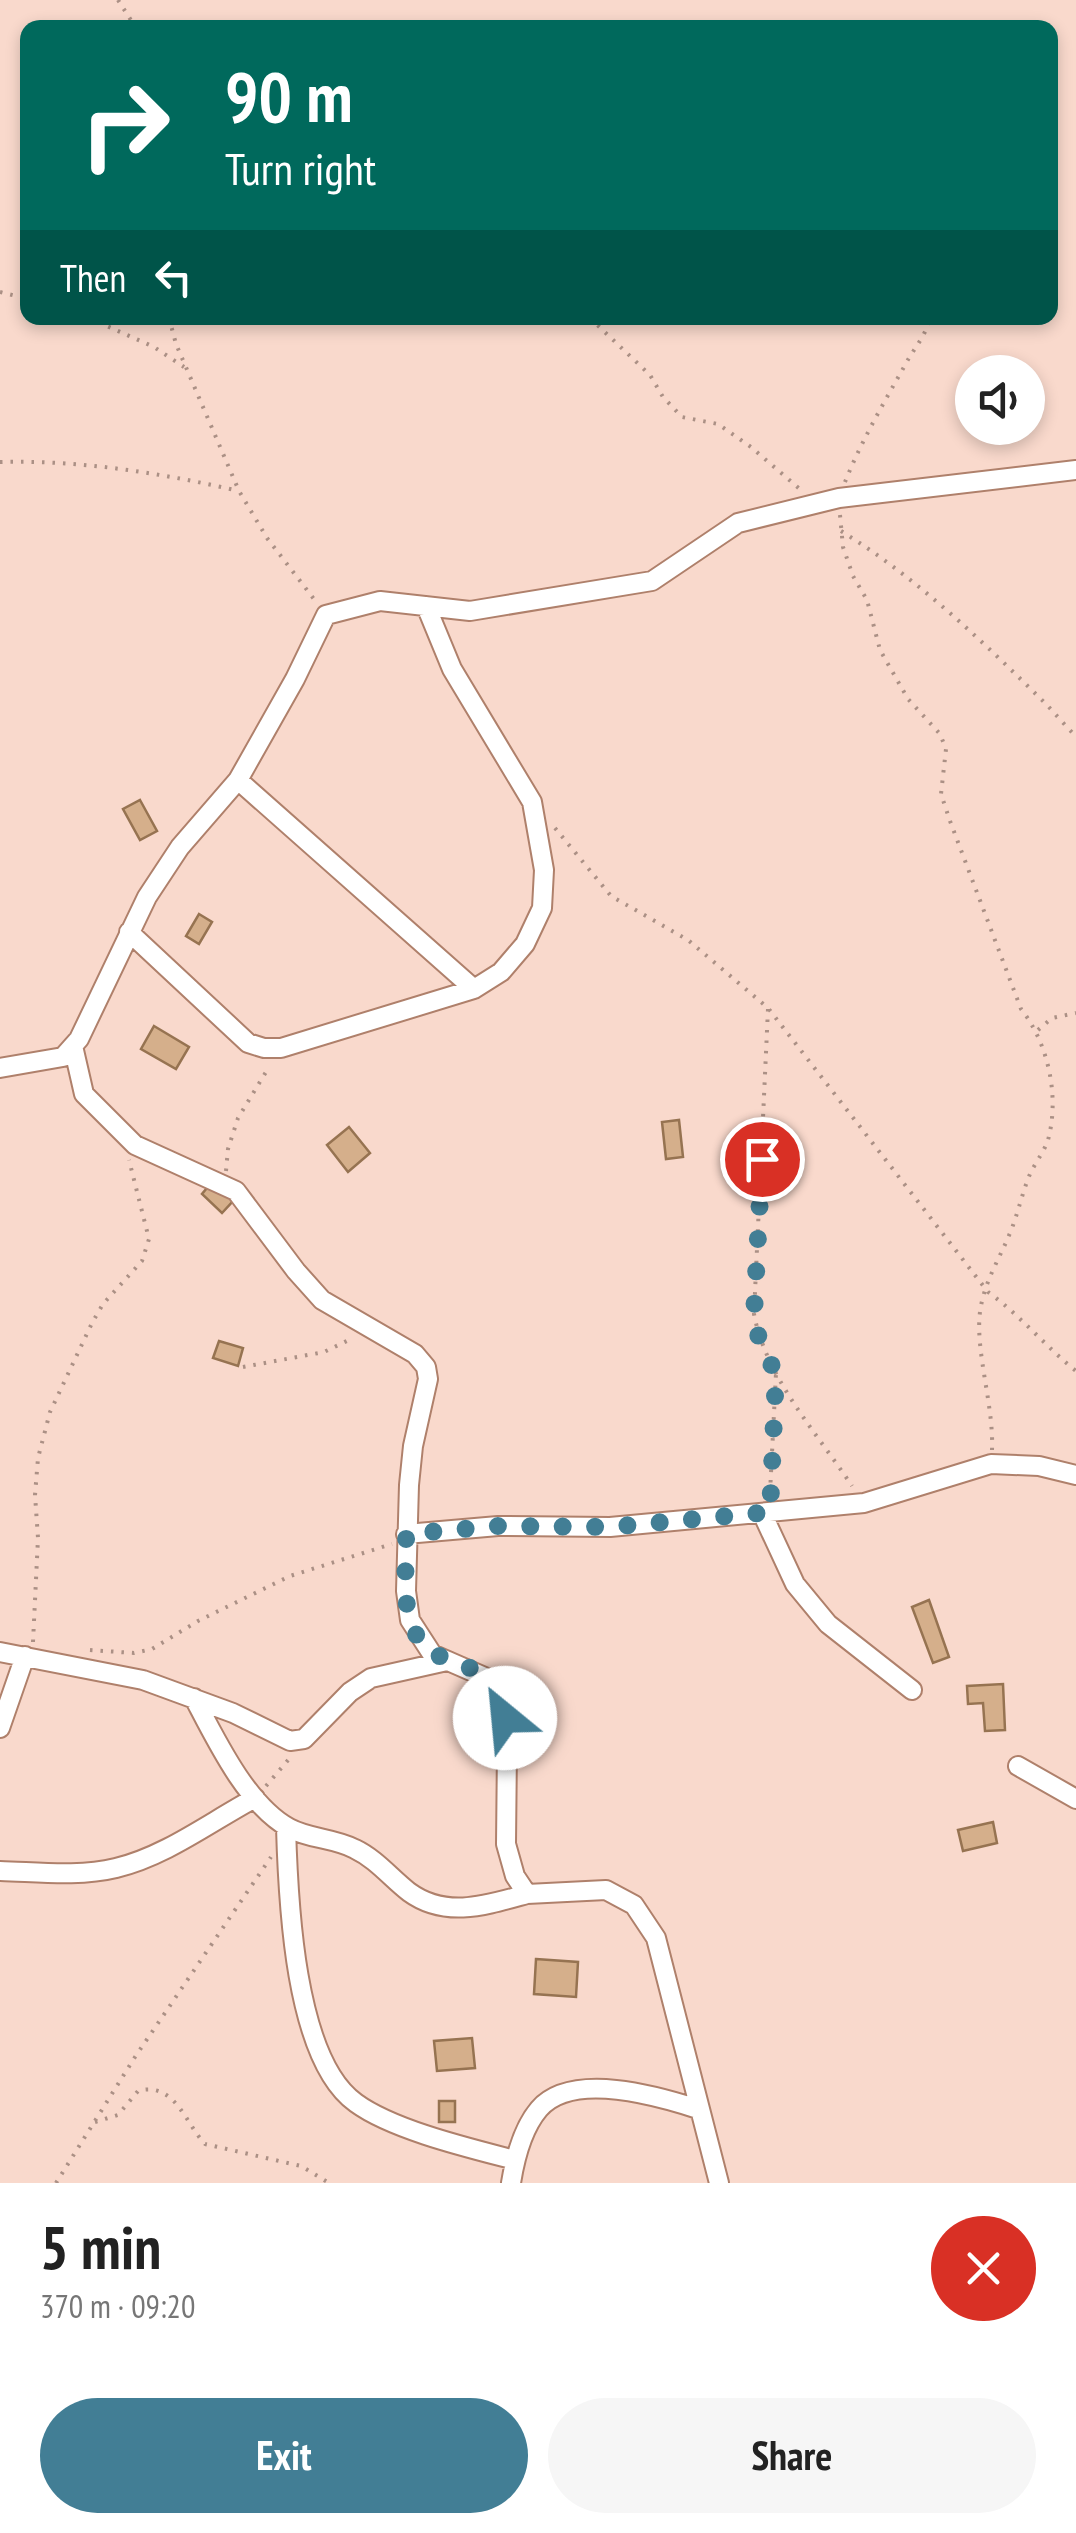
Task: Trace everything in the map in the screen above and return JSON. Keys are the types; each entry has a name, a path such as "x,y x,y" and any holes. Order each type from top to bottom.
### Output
{"street":[{"path":"0,1068 63,1057 73,1046 147,896 180,847 238,780 326,615 380,601 470,610 652,581 738,523 839,498 1076,470"},
{"path":"129,932 248,1044 264,1048 281,1048 474,990 501,972 525,944 542,908 544,870 532,802 452,669 426,606"},
{"path":"238,780 474,990"},
{"path":"73,1046 84,1094 135,1145 195,1170 242,1196 296,1272 322,1300 414,1354 426,1367 428,1380 413,1446 406,1537 410,1620 432,1654 487,1678 499,1693 507,1748 506,1844 515,1876 528,1894"},
{"path":"406,1537 498,1526 610,1527 864,1503 991,1464 1039,1466 1076,1475"},
{"path":"766,1513 795,1584 828,1624 912,1690"},
{"path":"0,1652 142,1680 290,1740 304,1740 350,1692 371,1678 447,1661"},
{"path":"0,1728 28,1656"},
{"path":"194,1698 254,1798 286,1831 356,1849 410,1892 433,1905 453,1909 478,1907 528,1894 606,1890 634,1905 656,1938 720,2183"},
{"path":"1018,1766 1076,1798"},
{"path":"0,1871 82,1872 133,1863 254,1798"},
{"path":"286,1831 289,1897 311,2034 340,2088 354,2102 377,2115 515,2160"},
{"path":"512,2183 515,2160 527,2129 539,2109 556,2096 621,2090 655,2095 698,2109"}],"path":[{"path":"105,325 154,346 188,370"},
{"path":"168,325 239,491 266,538 326,615"},
{"path":"597,325 650,376 663,398 682,417 718,424 752,447 817,504"},
{"path":"927,325 919,347 910,356 854,458 839,498 841,531 853,576 867,600 880,650 908,699 940,734 946,749 942,794 950,822 1021,1009 1038,1030 1052,1097 1048,1140 1029,1176 1011,1232 984,1285 979,1318 993,1426 991,1464"},
{"path":"0,462 44,461 124,470 239,491"},
{"path":"841,531 883,556 911,580 1076,736"},
{"path":"555,828 611,896 688,940 768,1008 988,1292 1024,1319 1053,1353 1076,1371"},
{"path":"768,1008 754,1314 760,1344 776,1373 864,1503"},
{"path":"1038,1030 1052,1018 1076,1013"},
{"path":"219,1184 228,1166 228,1149 238,1118 269,1070 264,1048"},
{"path":"28,1656 38,1538 38,1458 50,1412 72,1360 98,1314 147,1252 149,1240 126,1149"},
{"path":"243,1368 324,1352 370,1329"},
{"path":"766,1513 776,1373"},
{"path":"77,1650 134,1653 152,1649 198,1620 290,1576 406,1537"},
{"path":"254,1798 304,1740"},
{"path":"56,2183 286,1831"},
{"path":"94,2122 118,2115 138,2091 159,2090 174,2100 206,2144 301,2166 329,2183"}],"building":[{"path":"140,800 157,831 140,840 123,809"},
{"path":"199,914 212,922 199,944 186,936"},
{"path":"154,1026 189,1047 176,1069 141,1049"},
{"path":"679,1120 683,1157 666,1159 662,1122"},
{"path":"349,1127 370,1153 348,1172 327,1145"},
{"path":"212,1182 233,1201 222,1213 202,1194"},
{"path":"219,1341 243,1348 238,1366 213,1358"},
{"path":"929,1600 949,1657 933,1663 912,1607"},
{"path":"1003,1684 1005,1730 985,1731 983,1703 968,1704 967,1686"},
{"path":"993,1822 997,1843 963,1851 958,1830"},
{"path":"536,1959 578,1962 576,1997 534,1994"},
{"path":"472,2038 475,2068 437,2071 434,2041"},
{"path":"439,2101 455,2101 455,2122 439,2122"}],"route":[{"path":"505,1718 499,1693 487,1678 432,1654 419,1638 410,1620 406,1592 406,1534 498,1526 610,1527 770,1512 776,1373 760,1344 754,1314 762,1159"}]}
